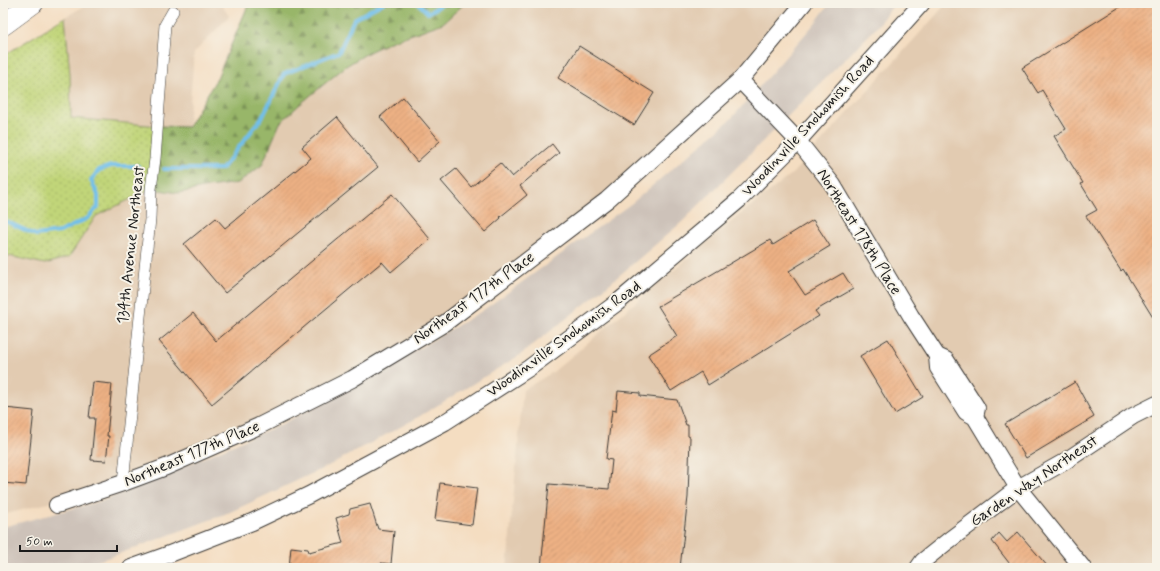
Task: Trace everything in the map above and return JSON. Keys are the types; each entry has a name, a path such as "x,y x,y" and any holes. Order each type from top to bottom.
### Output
{"highway":[{"path":"3,9 14,3"},
{"path":"3,25 33,3"}],"street":[{"name":"Northeast 177th Place","path":"57,505 179,462 259,426 352,379 445,323 607,200 740,80 804,3"},
{"name":"Woodinville Snohomish Road","path":"132,568 238,528 310,495 396,449 476,403 529,368 618,302 739,200 798,141 922,3"},
{"name":"134th Avenue Northeast","path":"123,483 150,226 151,189 155,159 165,25 173,12"},
{"name":"Northeast 178th Place","path":"740,80 798,141 833,185 904,306 937,356 938,368 966,412 975,417 1018,488 1083,568"},
{"name":"Garden Way Northeast","path":"918,568 923,561 948,541 1018,488 1064,462 1133,416 1157,404"}],"shaded area":[{"path":"90,3 220,3 229,16 194,53 188,127 71,119 70,75 65,17"},
{"path":"465,3 804,3 740,80 607,200 352,379 123,483 3,515 3,256 9,256 82,237 96,216 151,189 165,192 238,183 262,165 280,123 299,105 346,66 369,52 390,42 443,23"},
{"path":"830,3 895,3 876,28 682,222 595,296 520,355 415,419 328,466 228,513 113,556 76,568 3,568 3,527 105,500 282,424 369,378 482,311 632,203 731,119 815,23"},
{"path":"947,3 1157,3 1157,568 507,568 523,390 553,372 742,213 793,173"}],"green space":[{"path":"249,3 465,3 443,23 390,42 369,52 346,66 299,105 280,123 262,165 238,183 179,193 151,189 158,126 188,127 217,78"},
{"path":"65,17 70,75 71,118 158,126 151,189 96,216 69,257 45,264 3,256 3,56"}],"building":[{"path":"1126,3 1157,3 1157,324 1123,269 1121,271 1086,216 1097,210 1081,184 1083,183 1054,136 1066,129 1042,90 1038,93 1022,68"},
{"path":"579,46 654,93 634,125 558,78"},
{"path":"403,97 440,141 417,162 380,117"},
{"path":"337,117 378,167 225,293 184,244 216,218 225,228 311,158 302,147"},
{"path":"552,144 559,153 520,186 527,195 500,217 501,218 485,232 441,181 456,169 471,187 500,163 512,177"},
{"path":"392,194 430,239 391,272 382,262 212,404 159,341 193,313 216,341"},
{"path":"813,220 830,246 789,271 805,295 843,273 853,289 815,311 819,316 708,385 701,372 671,391 648,355 677,336 658,306 770,240 773,245"},
{"path":"888,339 923,397 895,414 860,356"},
{"path":"93,382 112,384 106,461 91,460 95,418 89,418"},
{"path":"1075,382 1094,417 1026,458 1005,424"},
{"path":"618,391 640,393 640,396 677,400 686,425 688,425 688,436 690,437 688,497 680,568 541,568 549,484 609,489 612,460 606,459 612,410 616,411"},
{"path":"5,408 34,411 26,485 3,483 3,426"},
{"path":"440,483 477,488 472,525 435,520"},
{"path":"370,504 378,529 394,531 391,564 381,563 382,568 289,568 291,547 308,549 309,552 343,543 336,518 349,514 350,509"},
{"path":"1018,532 1049,568 1013,568 992,541 999,533 1007,542"}],"waterway":[{"path":"164,169 222,169 263,116 284,74 339,52 354,19 383,3"},
{"path":"418,3 428,13 444,3"},
{"path":"3,220 36,235 60,232 88,218 98,207 98,195 91,180 99,170 111,166 138,166"}]}
